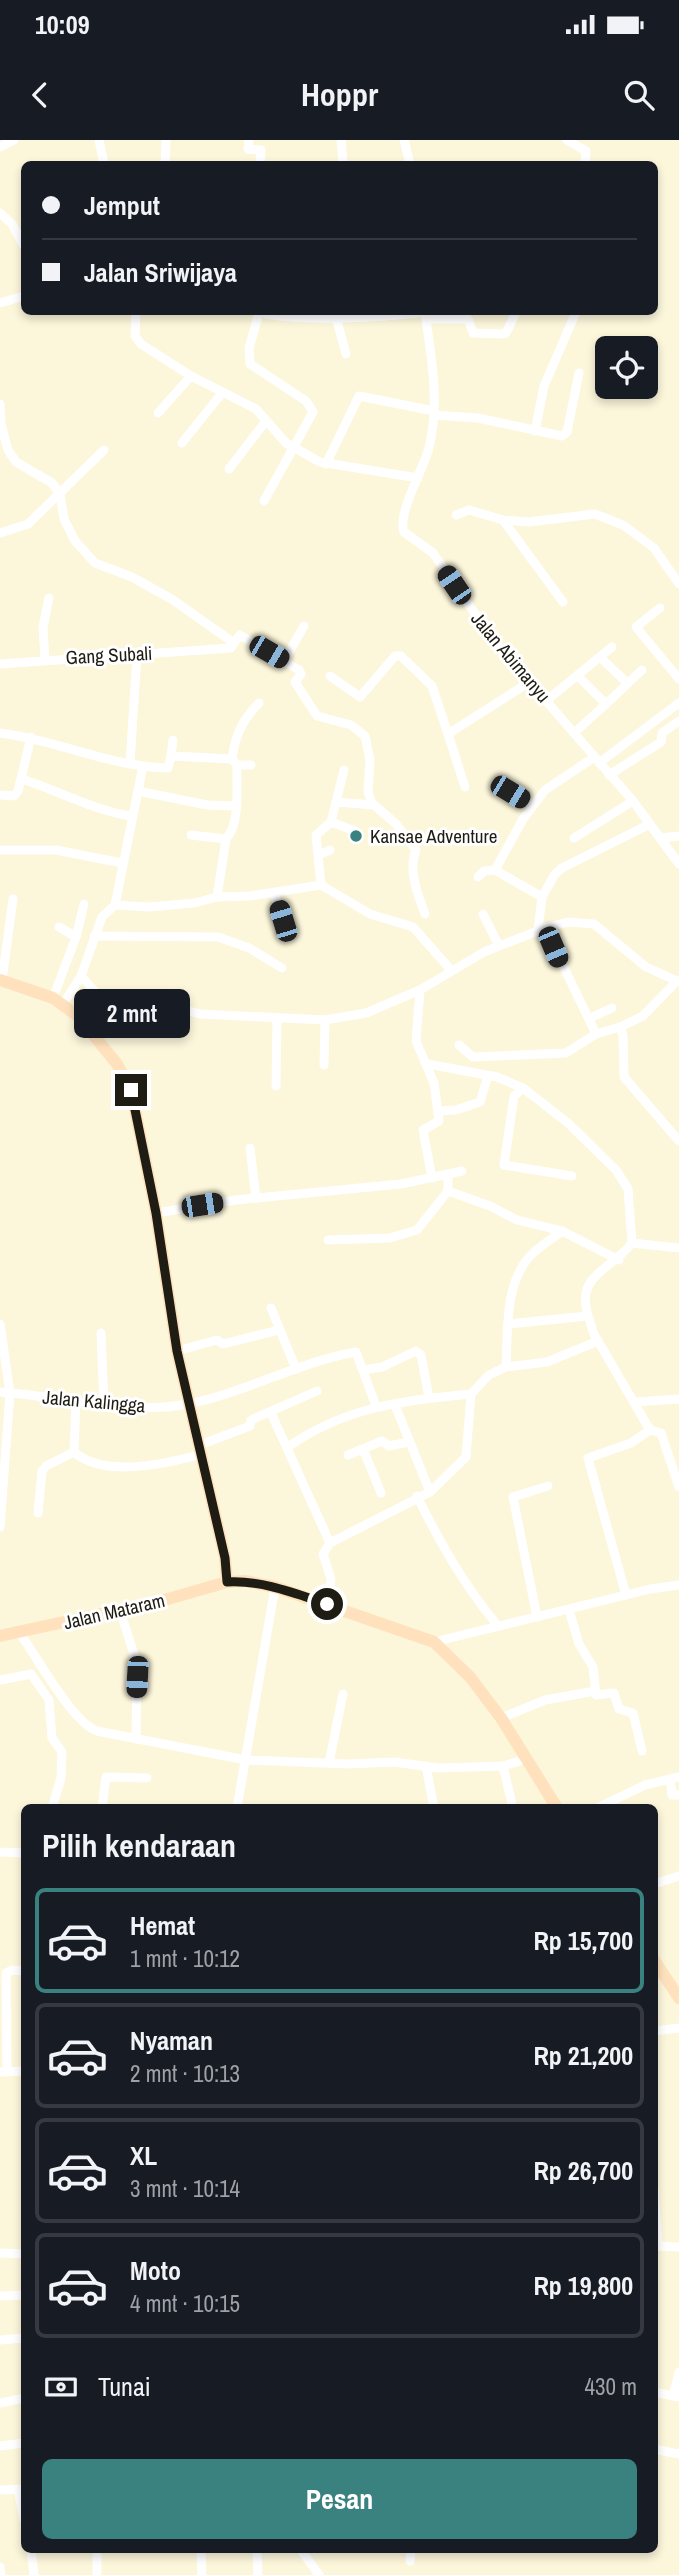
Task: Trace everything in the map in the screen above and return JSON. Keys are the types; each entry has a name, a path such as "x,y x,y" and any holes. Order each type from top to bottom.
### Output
{"street":[{"path":"0,148 15,140"},
{"path":"99,140 103,161"},
{"path":"166,140 166,161"},
{"path":"249,140 248,149 261,150 260,161"},
{"path":"341,140 343,161"},
{"path":"404,140 409,161"},
{"path":"567,140 586,151 585,161"},
{"path":"0,213 12,224 21,240"},
{"path":"0,303 21,297"},
{"path":"136,315 135,336 141,344 191,376 244,402 293,447 326,464 418,478"},
{"path":"258,315 248,348 250,364 306,401 313,412 264,501"},
{"path":"305,315 414,315"},
{"name":"Jalan Abimanyu","path":"426,315 435,391 434,413 430,445 402,518 404,532 433,553 528,683 547,701 633,801 679,864"},
{"path":"434,315 468,319 473,333 503,334 506,334 515,315"},
{"path":"534,431 544,386 575,315"},
{"path":"336,317 346,354"},
{"path":"326,464 359,396 558,436 567,432 579,373"},
{"path":"158,412 191,376"},
{"path":"182,443 222,393"},
{"path":"0,404 4,438 16,462 51,483 60,494 64,519 75,541 94,563 132,577 173,600 234,643 240,635 285,661 301,673 295,682 317,716 351,725 365,736 370,760 368,792 373,805 396,824 416,850 412,858 414,880 425,914"},
{"path":"229,469 267,421"},
{"path":"0,533 28,524 104,450"},
{"path":"456,515 469,510 503,520 545,521 595,514 623,525 653,548 679,584"},
{"path":"503,520 563,602"},
{"path":"45,659 43,626 49,598"},
{"path":"660,608 636,627 676,665 679,679"},
{"path":"285,661 304,626"},
{"name":"Gang Subali","path":"0,664 232,648 234,643"},
{"path":"547,701 612,648"},
{"path":"130,763 138,655"},
{"path":"330,676 360,697 395,656 401,656 410,663 432,686 465,787"},
{"path":"601,658 627,683"},
{"path":"574,733 642,670"},
{"path":"578,676 606,704"},
{"path":"448,734 528,683"},
{"path":"218,897 226,839 232,831 235,806 237,734 259,703"},
{"path":"495,870 532,805 544,790 596,760 679,703"},
{"path":"609,775 661,742 662,733 679,721"},
{"path":"0,733 31,737 104,759 168,768 173,740"},
{"path":"0,795 14,796 22,779 31,737"},
{"path":"171,756 251,765"},
{"path":"58,1001 81,976 102,917 115,905 131,817 144,766"},
{"path":"321,885 316,835 331,822 344,770"},
{"path":"22,779 73,796 92,807 131,817"},
{"path":"138,791 207,805 235,806"},
{"path":"510,792 532,805"},
{"path":"574,838 633,801"},
{"path":"336,802 373,805"},
{"path":"331,822 355,831"},
{"path":"596,1034 542,929 542,897 555,874 562,868 648,825"},
{"path":"191,835 226,839"},
{"path":"661,838 679,836"},
{"path":"0,850 56,850 122,863"},
{"path":"319,855 330,850"},
{"path":"478,877 484,871 495,870 542,897"},
{"path":"115,905 149,907 321,885 370,914 413,927 451,970"},
{"path":"275,893 283,921"},
{"path":"13,899 1,980 58,1001 80,1014 117,1064 131,1090 156,1213 177,1351 225,1558 227,1582"},
{"path":"58,1001 84,904"},
{"path":"483,914 492,949"},
{"path":"80,1014 101,998 137,996 200,1014 325,1020 377,1009 420,990 492,949 542,929 568,922 594,924 646,967 677,982 643,1016 596,1034 566,1053 523,1057 473,1057 458,1045"},
{"path":"0,923 11,923"},
{"path":"59,927 76,937"},
{"path":"94,936 218,937 249,948 282,968"},
{"path":"81,976 101,998"},
{"path":"420,990 415,1036 418,1049 428,1064 439,1111 439,1121 423,1130 432,1178"},
{"path":"590,1018 612,1008"},
{"path":"276,1086 277,1018"},
{"path":"324,1065 325,1020"},
{"path":"620,1027 623,1035 624,1077 679,1141"},
{"path":"428,1064 488,1076 523,1088 568,1123 616,1170 628,1189 632,1243 619,1260 599,1271 590,1282 583,1298 587,1316 598,1341 620,1382 635,1402 650,1430 661,1433 679,1487"},
{"path":"439,1111 456,1110 480,1102 488,1076"},
{"path":"523,1088 514,1096 504,1164 572,1176"},
{"path":"250,1148 256,1198"},
{"path":"156,1213 256,1198 401,1184 462,1171"},
{"path":"328,1240 390,1238 418,1230 448,1191 448,1176"},
{"path":"448,1191 490,1206 517,1220 562,1231 619,1260"},
{"path":"506,1367 516,1279 531,1255 562,1231"},
{"path":"632,1243 679,1248"},
{"path":"271,1308 296,1369"},
{"path":"509,1324 587,1316"},
{"path":"0,1324 5,1393 0,1527"},
{"path":"177,1351 279,1330"},
{"path":"101,1333 104,1405"},
{"path":"288,1447 332,1421 376,1406 471,1394 489,1376 506,1367 547,1362 598,1341"},
{"path":"376,1406 364,1370 382,1367 416,1351 421,1354 429,1398"},
{"name":"Jalan Kalingga","path":"5,1393 104,1405 157,1407 188,1404 356,1352 364,1370"},
{"path":"76,1400 74,1452 85,1462 100,1465 158,1466 250,1426 251,1420 317,1391"},
{"path":"327,1604 331,1579 323,1554 330,1543 417,1496 430,1492 466,1457 471,1394"},
{"path":"635,1402 679,1399"},
{"path":"395,1405 408,1443 430,1492"},
{"path":"271,1413 330,1543"},
{"path":"626,1595 587,1458 624,1446 650,1430"},
{"path":"348,1455 385,1441 389,1446 408,1443"},
{"path":"363,1449 381,1493"},
{"path":"38,1513 42,1471 46,1466 74,1452"},
{"path":"537,1617 513,1497 548,1486"},
{"path":"417,1496 438,1539 469,1591 498,1626"},
{"name":"Jalan Mataram","path":"0,1636 120,1610 227,1582 244,1581 275,1587 434,1642"},
{"path":"434,1642 626,1595 679,1585"},
{"path":"238,1804 275,1587"},
{"path":"120,1610 137,1664 136,1739"},
{"path":"569,1610 579,1644 593,1667 595,1691 598,1695 615,1694 619,1709 633,1713 642,1751"},
{"path":"19,1632 87,1727 246,1760 503,1766 526,1759"},
{"path":"434,1642 470,1677 501,1718 554,1804"},
{"path":"0,1679 31,1674 49,1700 52,1738 62,1752 61,1779 53,1804"},
{"path":"501,1718 545,1700 595,1691"},
{"path":"329,1763 343,1694"},
{"path":"426,1766 433,1804"},
{"path":"503,1766 512,1804"},
{"path":"103,1804 106,1777 146,1778"},
{"path":"605,1804 645,1785 674,1778 673,1794 679,1795"},
{"path":"0,1852 21,1853"},
{"path":"658,1883 679,1876"},
{"path":"658,1966 679,1998"},
{"path":"4,2072 6,1973 21,1971"},
{"path":"658,2031 679,2028"},
{"path":"658,2246 679,2247"},
{"path":"0,2253 21,2254"},
{"path":"0,2296 21,2295"},
{"path":"0,2340 21,2338"},
{"path":"658,2393 676,2396 679,2372"},
{"path":"0,2403 21,2399"},
{"path":"0,2446 21,2443"},
{"path":"658,2449 679,2454"},
{"path":"0,2490 21,2489"},
{"path":"31,2553 34,2575"},
{"path":"97,2553 97,2575"},
{"path":"201,2553 202,2575"},
{"path":"257,2553 258,2575"},
{"path":"303,2553 319,2575"},
{"path":"410,2561 411,2553"},
{"path":"0,2567 1,2575"}],"place":[{"name":"Kansae Adventure","path":"356,836"}],"route":[{"path":"131,1090 137,1107 156,1213 177,1351 208,1496 225,1558 227,1582 244,1581 275,1587 327,1604"}]}
